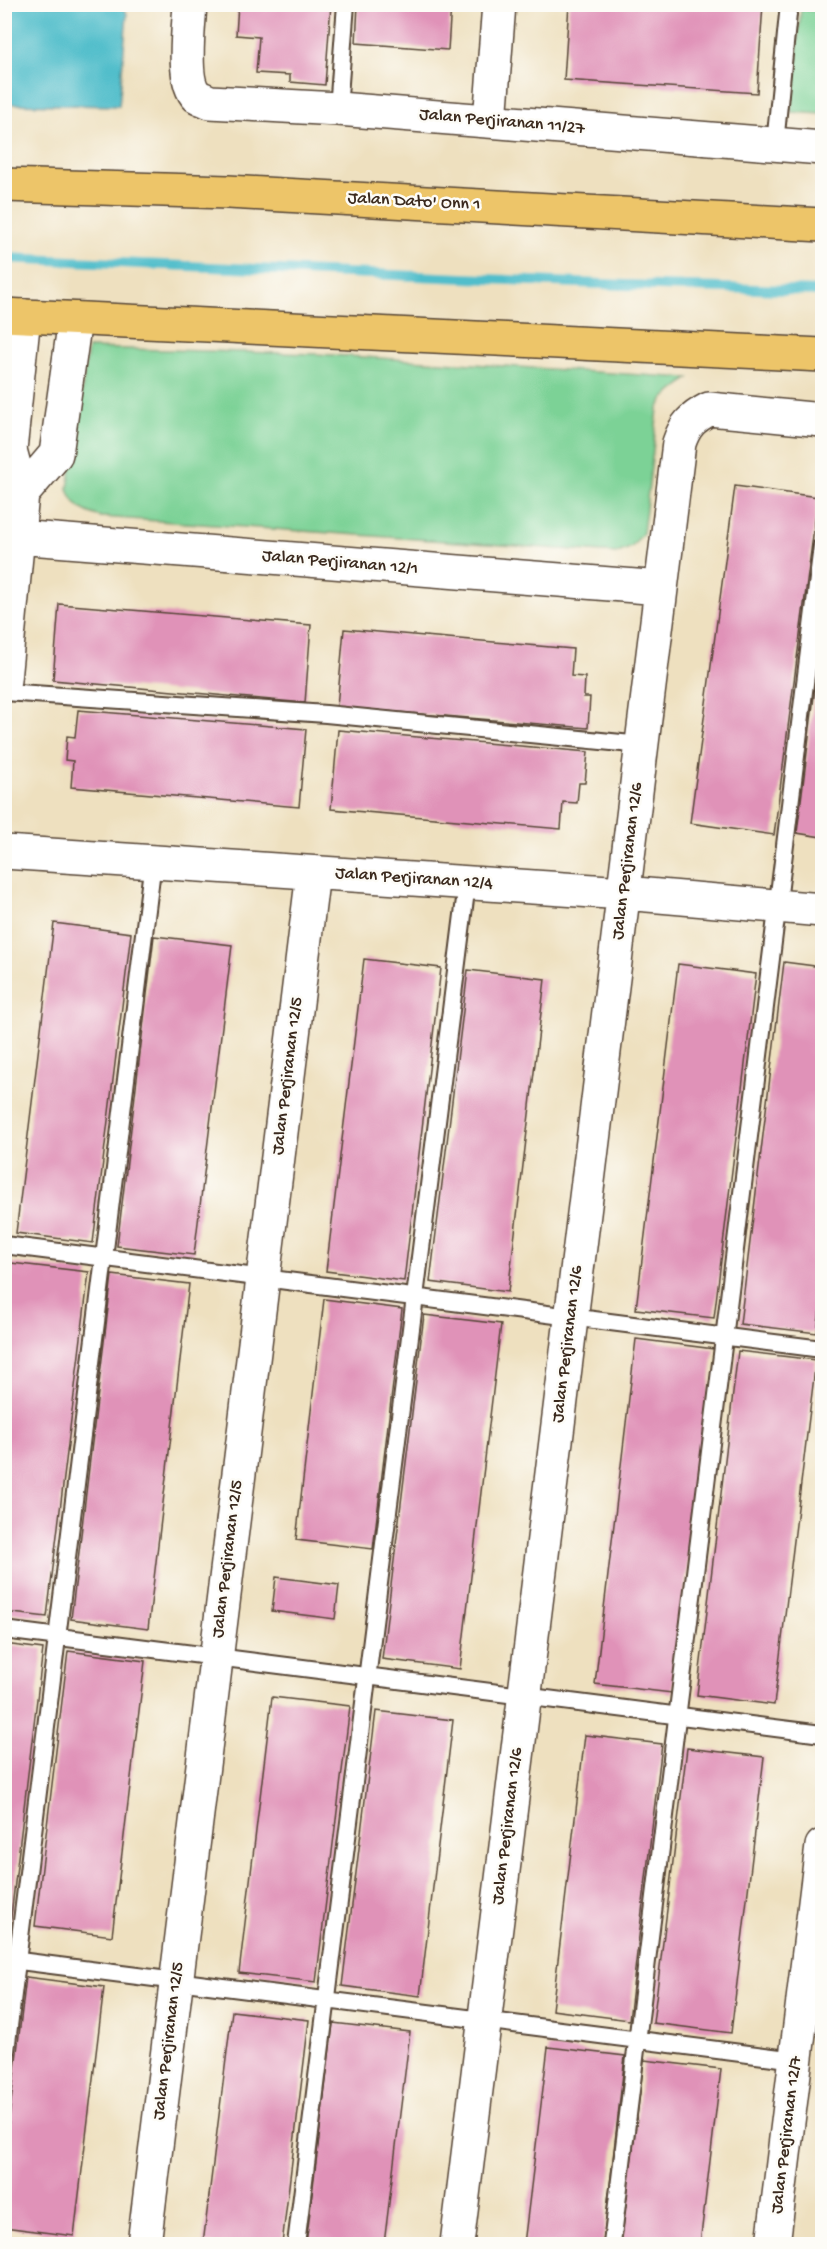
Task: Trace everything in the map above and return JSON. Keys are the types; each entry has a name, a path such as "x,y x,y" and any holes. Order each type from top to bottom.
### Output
{"main road":[{"name":"Jalan Dato' Onn 1","path":"4,185 228,192 822,225"},
{"path":"14,315 75,320 822,355"}],"street":[{"name":"Jalan Perjiranan 11/27","path":"190,4 188,61 190,83 197,96 210,102 338,109 822,148"},
{"path":"490,122 499,4"},
{"path":"14,315 10,450 22,494"},
{"path":"4,680 12,536 22,494 56,454 75,320"},
{"name":"Jalan Perjiranan 12/6","path":"457,2244 679,443 684,429 692,418 709,409 822,420"},
{"name":"Jalan Perjiranan 12/1","path":"12,536 661,588"},
{"name":"Jalan Perjiranan 12/4","path":"4,852 624,893 822,910"},
{"name":"Jalan Perjiranan 12/5","path":"144,2244 314,873"},
{"name":"Jalan Perjiranan 12/7","path":"773,2244 822,1846"}],"lane":[{"path":"338,109 345,4"},
{"path":"775,144 789,4"},
{"path":"612,2244 822,546"},
{"path":"4,692 326,714 642,745"},
{"path":"4,2067 11,1960 58,1636 153,861"},
{"path":"296,2244 417,1297 467,883"},
{"path":"4,1245 822,1349"},
{"path":"4,1630 822,1734"},
{"path":"11,1960 796,2060"}],"green space":[{"path":"801,9 822,11 822,114 791,112"},
{"path":"88,348 316,354 689,378 664,398 658,409 643,533 632,547 618,553 101,517 90,513 80,508 68,489"}],"water":[{"path":"5,4 122,5 127,14 119,106 5,104"}],"building":[{"path":"238,4 331,4 325,85 290,82 290,75 256,73 259,37 236,35"},
{"path":"358,4 451,4 448,50 356,43"},
{"path":"569,4 763,4 757,93 564,80"},
{"path":"735,486 818,497 774,835 690,823"},
{"path":"59,604 311,625 305,703 53,680"},
{"path":"344,629 573,649 571,676 585,677 584,697 590,697 588,728 337,707"},
{"path":"822,640 822,837 797,833"},
{"path":"78,710 306,729 299,807 71,787 73,761 65,760 67,736 75,737"},
{"path":"338,730 588,752 585,783 579,783 577,803 563,802 561,829 331,809"},
{"path":"54,923 131,933 93,1243 16,1233"},
{"path":"154,936 232,945 194,1255 117,1246"},
{"path":"364,959 441,968 404,1281 326,1271"},
{"path":"784,962 822,967 822,1291 817,1333 740,1324"},
{"path":"678,964 756,974 714,1318 636,1309"},
{"path":"468,970 545,979 508,1292 430,1282"},
{"path":"11,1263 89,1272 47,1617 4,1612 4,1318"},
{"path":"112,1275 189,1284 148,1629 71,1619"},
{"path":"324,1299 402,1309 373,1549 296,1540"},
{"path":"424,1315 501,1324 460,1669 382,1659"},
{"path":"636,1339 714,1349 672,1693 595,1684"},
{"path":"738,1351 816,1360 774,1705 697,1695"},
{"path":"276,1577 339,1585 335,1619 272,1611"},
{"path":"4,1644 43,1649 10,1924 4,1924"},
{"path":"68,1651 145,1661 112,1936 35,1926"},
{"path":"272,1697 350,1706 316,1982 239,1973"},
{"path":"376,1711 453,1720 420,1996 342,1986"},
{"path":"585,1735 662,1744 629,2020 552,2010"},
{"path":"687,1748 764,1757 731,2033 653,2023"},
{"path":"26,1977 104,1987 74,2236 4,2227 4,2160"},
{"path":"232,2011 309,2020 282,2244 203,2244"},
{"path":"333,2023 410,2032 384,2244 306,2244"},
{"path":"548,2047 625,2056 603,2244 524,2244"},
{"path":"644,2060 721,2069 700,2244 621,2244"}],"waterway":[{"path":"4,258 625,285 822,291"}]}
